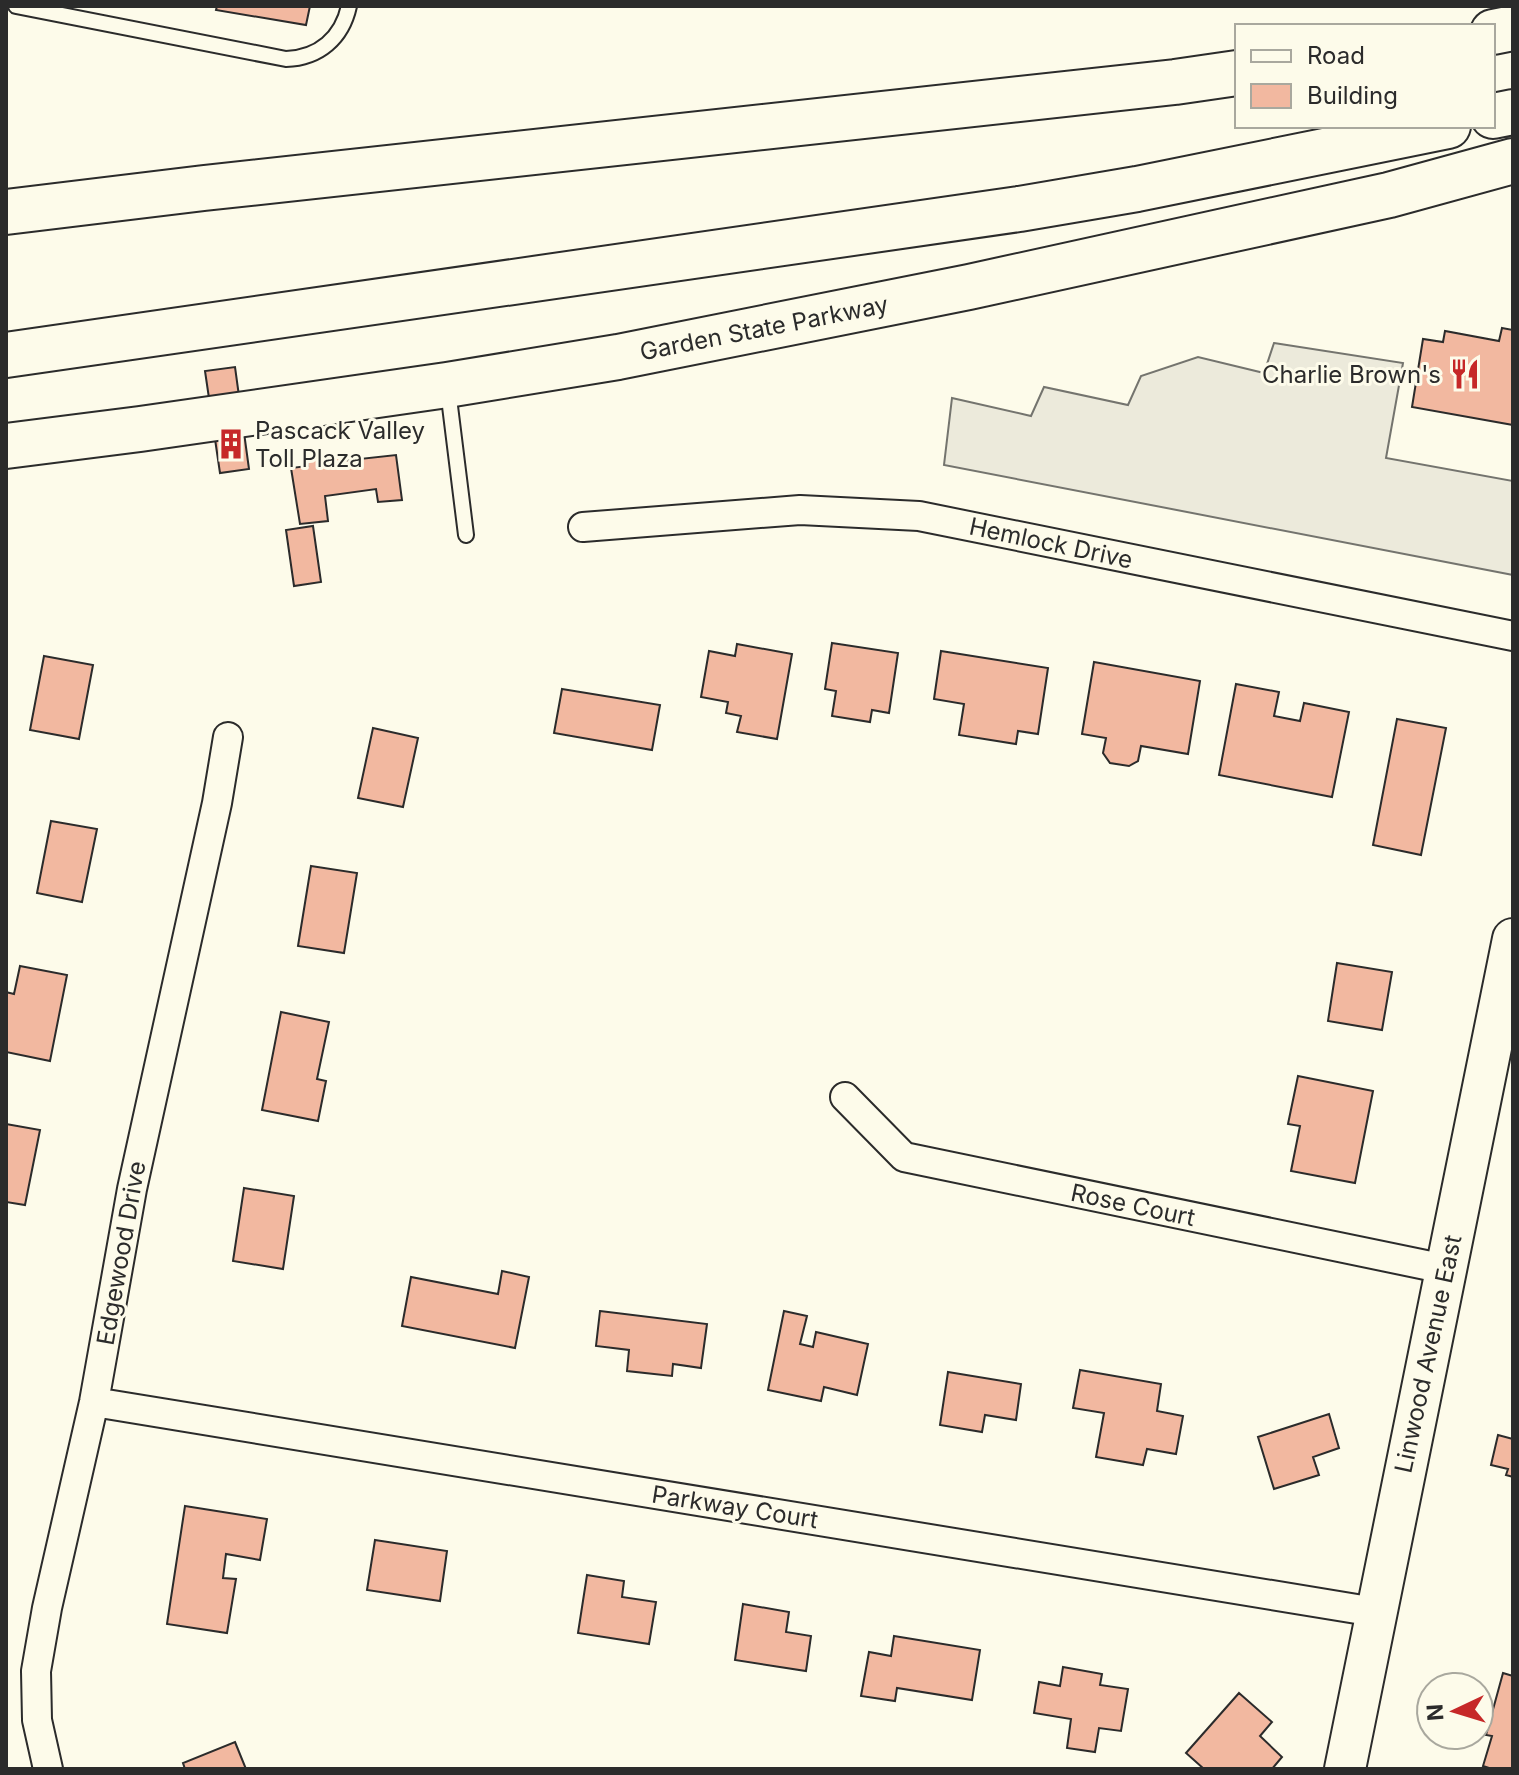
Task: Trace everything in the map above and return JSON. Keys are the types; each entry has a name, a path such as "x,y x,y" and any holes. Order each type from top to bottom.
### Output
{"highway":[{"path":"6,212 1235,73"},
{"path":"6,355 1019,209 1152,186 1438,128"},
{"name":"Garden State Parkway","path":"6,446 447,385 618,357 969,287 1389,195 1513,161"},
{"path":"1389,195 1513,168"}],"main road":[{"name":"Linwood Avenue East","path":"1345,1769 1513,939"}],"street":[{"name":"Hemlock Drive","path":"583,527 800,510 919,516 1513,636"},
{"name":"Edgewood Drive","path":"48,1769 37,1720 36,1671 47,1608 94,1402 132,1189 217,803 228,737"},
{"name":"Rose Court","path":"845,1097 904,1157 1445,1269"},
{"name":"Parkway Court","path":"94,1402 1375,1612"}],"lane":[{"path":"16,6 286,59 306,57 328,45 346,17 349,6"},
{"path":"447,385 466,535"}],"shaded area":[{"path":"1274,343 1403,363 1386,458 1513,481 1513,575 944,465 952,398 1031,416 1044,387 1128,405 1141,376 1198,357 1264,373"}],"building":[{"path":"217,6 310,6 306,25 216,10"},
{"name":"Charlie Brown's","path":"1502,328 1513,330 1513,425 1412,407 1423,339 1443,342 1445,331 1499,341"},
{"name":"Pascack Valley Toll Plaza","path":"235,367 249,469 220,473 205,371"},
{"path":"341,454 342,461 396,455 402,500 378,502 376,489 325,496 328,521 300,524 291,468 308,466 307,459"},
{"path":"313,526 321,582 294,586 286,530"},
{"path":"832,643 898,653 889,713 872,710 870,722 832,716 836,691 825,689"},
{"path":"737,644 792,654 777,739 737,732 741,716 726,713 728,702 701,697 709,651 735,656"},
{"path":"941,651 1048,668 1038,734 1018,731 1016,744 959,735 964,704 934,699"},
{"path":"44,656 93,665 79,739 30,730"},
{"path":"1094,662 1200,681 1188,754 1141,746 1138,761 1129,766 1110,763 1103,753 1106,738 1082,734"},
{"path":"1236,684 1279,692 1274,716 1300,721 1304,703 1349,712 1332,797 1219,775"},
{"path":"562,689 660,705 652,750 554,733"},
{"path":"1397,719 1446,728 1421,855 1373,845"},
{"path":"373,728 418,738 403,807 358,798"},
{"path":"51,821 97,829 82,902 37,893"},
{"path":"311,866 357,873 344,953 298,946"},
{"path":"1337,963 1392,972 1382,1030 1328,1021"},
{"path":"20,966 67,975 50,1061 6,1052 6,992 14,994"},
{"path":"281,1012 329,1022 317,1079 326,1081 318,1121 262,1110"},
{"path":"1298,1076 1373,1091 1355,1183 1291,1171 1300,1126 1288,1124"},
{"path":"6,1124 40,1130 25,1205 6,1202"},
{"path":"244,1188 294,1196 283,1269 233,1261"},
{"path":"502,1271 529,1277 515,1348 402,1326 411,1277 498,1294"},
{"path":"600,1311 707,1324 701,1368 673,1364 672,1376 627,1371 629,1350 596,1346"},
{"path":"784,1311 807,1316 800,1344 813,1347 816,1332 868,1344 857,1395 824,1387 821,1401 768,1390"},
{"path":"1080,1370 1161,1384 1157,1411 1183,1416 1176,1454 1147,1449 1143,1465 1096,1457 1104,1413 1073,1408"},
{"path":"948,1372 1021,1384 1016,1420 985,1415 982,1432 940,1425"},
{"path":"1329,1414 1339,1448 1313,1457 1319,1475 1274,1489 1258,1437"},
{"path":"1498,1435 1513,1439 1513,1477 1506,1475 1508,1469 1491,1465"},
{"path":"185,1506 267,1519 260,1560 226,1554 223,1578 236,1579 227,1633 167,1624"},
{"path":"375,1540 447,1551 440,1601 367,1590"},
{"path":"587,1575 624,1581 622,1597 656,1602 649,1644 578,1633"},
{"path":"743,1604 789,1612 786,1632 811,1636 806,1671 735,1660"},
{"path":"894,1636 980,1650 972,1700 897,1688 895,1701 861,1696 869,1652 891,1656"},
{"path":"1063,1667 1102,1674 1100,1685 1128,1689 1121,1731 1099,1728 1095,1752 1067,1748 1071,1719 1034,1713 1039,1682 1060,1686"},
{"path":"1503,1673 1513,1676 1513,1769 1483,1766 1488,1751 1495,1751 1495,1702"},
{"path":"1239,1693 1272,1722 1260,1736 1282,1757 1272,1769 1204,1769 1186,1753"},
{"path":"235,1742 246,1769 185,1769 183,1763"}],"place":[{"name":"Charlie Brown's","path":"1465,374"},
{"name":"Pascack Valley Toll Plaza","path":"231,444"}]}
